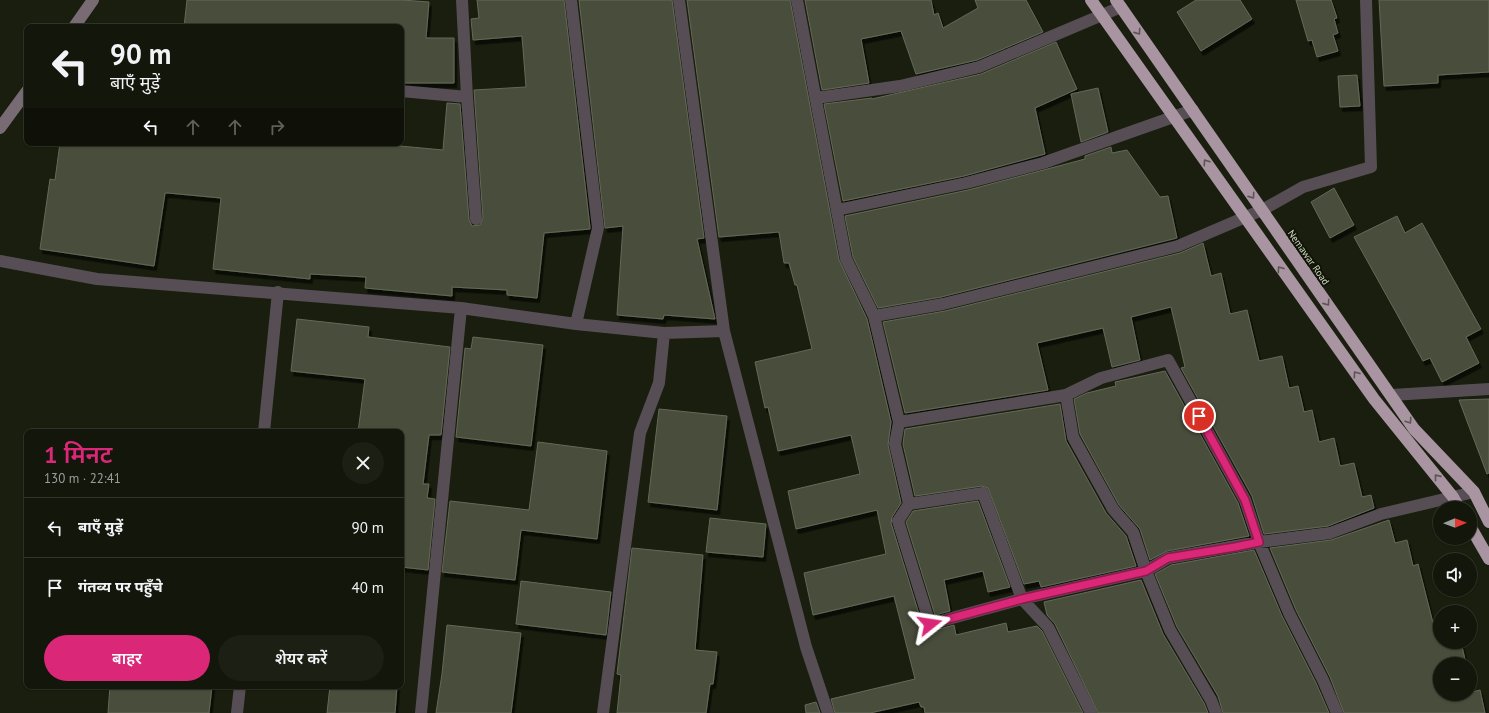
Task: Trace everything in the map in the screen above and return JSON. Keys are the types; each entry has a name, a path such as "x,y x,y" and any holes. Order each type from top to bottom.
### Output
{"highway":[{"path":"1091,0 1175,117 1244,218 1374,399 1455,501"},
{"name":"Nemawar Road","path":"1119,4 1392,395 1414,429 1474,492 1489,522"},
{"path":"1477,538 1489,559"}],"main road":[{"path":"76,24 94,0"},
{"path":"0,128 24,95"}],"street":[{"path":"462,0 476,220"},
{"path":"571,0 598,228 576,324"},
{"path":"679,0 724,330 806,647 828,713"},
{"path":"797,0 846,258 874,316 899,422 895,444 908,504 898,521 930,624 1022,599 1146,571 1168,558 1259,542 1330,533 1381,514 1474,492"},
{"path":"874,316 943,304 1178,246 1262,210 1304,187 1371,167 1366,0"},
{"path":"816,98 900,86 979,67 1102,15 1119,4"},
{"path":"404,91 468,97"},
{"path":"837,210 966,183 1043,163 1193,110"},
{"path":"0,261 97,279 278,292 461,308 576,324 664,333 724,330"},
{"path":"264,429 278,292"},
{"path":"421,713 461,308"},
{"path":"603,713 640,433 659,383 664,333"},
{"path":"899,422 1066,395 1101,378 1168,360 1245,500 1259,542 1289,613 1323,680 1337,713"},
{"path":"1392,395 1489,389"},
{"path":"1066,395 1073,437 1113,509 1133,532 1146,571 1170,630 1211,700 1216,713"},
{"path":"908,504 983,493 1022,599 1048,627 1091,713"},
{"path":"237,713 240,689"}],"building":[{"path":"187,0 402,0 429,2 426,38 454,38 454,83 404,83 404,24 184,24"},
{"path":"477,0 564,0 590,229 544,233 537,298 507,295 507,290 452,287 452,296 365,288 366,277 310,274 310,279 213,269 221,198 165,193 154,266 40,249 50,179 55,180 60,146 400,146 443,150 447,103 460,104 469,220 472,226 480,225 483,218 474,90 526,87 522,36 473,40 471,19 479,18"},
{"path":"579,0 672,0 704,238 697,239 715,319 664,315 663,319 617,315 623,226 605,228"},
{"path":"687,0 790,0 839,260 867,319 891,422 888,445 901,503 892,517 891,523 923,627 925,630 932,631 954,625 956,635 1006,623 1008,632 1037,626 1042,631 1083,713 925,713 924,707 921,707 919,702 870,713 835,713 831,699 915,679 894,596 813,615 804,573 886,554 877,510 796,529 788,491 860,474 851,435 778,451 768,407 765,408 755,362 812,349 797,285 795,285 789,263 784,263 779,232 719,237"},
{"path":"805,0 931,0 934,15 938,13 943,28 978,8 975,0 1026,0 1043,32 977,60 916,74 901,31 861,39 869,83 822,90"},
{"path":"1196,0 1240,0 1252,19 1201,51 1177,12"},
{"path":"1296,0 1331,0 1337,18 1334,19 1338,33 1333,35 1338,51 1317,57 1312,40 1308,41"},
{"path":"1379,0 1489,0 1489,72 1438,75 1438,83 1384,86"},
{"path":"1056,42 1077,89 1035,108 1045,154 964,176 843,201 824,104 872,99 981,74"},
{"path":"1357,75 1360,106 1340,107 1338,76"},
{"path":"1098,88 1108,132 1081,142 1071,94"},
{"path":"1111,147 1112,153 1127,150 1160,197 1168,196 1177,238 941,297 878,308 853,257 845,216 968,190 1085,159 1085,156"},
{"path":"1334,188 1354,225 1330,238 1311,202"},
{"path":"1397,216 1405,233 1422,223 1481,329 1466,337 1479,363 1442,382 1430,358 1423,361 1354,237"},
{"path":"1203,243 1211,276 1221,273 1230,314 1247,310 1259,361 1282,356 1289,388 1298,386 1304,412 1312,410 1319,442 1334,438 1340,466 1354,463 1362,497 1371,495 1374,508 1328,526 1264,534 1252,496 1181,368 1185,367 1171,307 1131,317 1140,360 1112,367 1103,328 1037,343 1048,390 905,413 883,322 945,311 1180,253"},
{"path":"297,319 369,327 368,337 450,347 441,435 429,435 423,484 429,484 427,498 435,499 428,570 404,567 404,429 358,429 365,379 291,371"},
{"path":"473,337 543,345 531,446 456,437 465,348 471,349"},
{"path":"1165,371 1238,503 1249,536 1167,551 1150,560 1140,529 1119,505 1080,434 1074,399 1087,393 1116,386 1115,382"},
{"path":"1489,399 1489,473 1487,474 1459,400"},
{"path":"1060,404 1066,441 1106,513 1126,536 1136,566 1041,587 1039,581 1024,584 988,488 982,486 915,496 903,444 905,429"},
{"path":"659,409 727,416 717,510 648,502"},
{"path":"538,442 607,451 597,539 521,530 515,580 442,572 450,501 529,510"},
{"path":"978,501 1010,587 988,592 983,571 944,580 950,611 935,615 906,522 913,511"},
{"path":"710,518 766,524 763,557 706,552"},
{"path":"1389,520 1395,543 1407,540 1413,566 1418,564 1433,623 1433,649 1463,649 1464,657 1433,657 1433,701 1477,701 1477,691 1480,690 1485,713 1344,713 1330,677 1296,610 1270,548 1331,540"},
{"path":"632,548 703,555 695,650 717,652 713,684 710,684 706,713 617,713 621,675 617,674"},
{"path":"1254,550 1282,616 1316,683 1329,713 1223,713 1218,696 1177,627 1155,574 1171,565"},
{"path":"1141,580 1163,634 1204,703 1208,713 1098,713 1055,624 1047,615 1044,602"},
{"path":"521,581 611,592 606,635 516,624"},
{"path":"447,625 521,633 511,713 436,713"},
{"path":"110,689 212,689 209,713 108,713"},
{"path":"330,689 397,689 395,713 327,713"},
{"path":"816,702 820,713 806,713 805,705"}],"route":[{"path":"930,624 1022,599 1146,571 1168,558 1259,542 1245,500 1199,416"}]}
